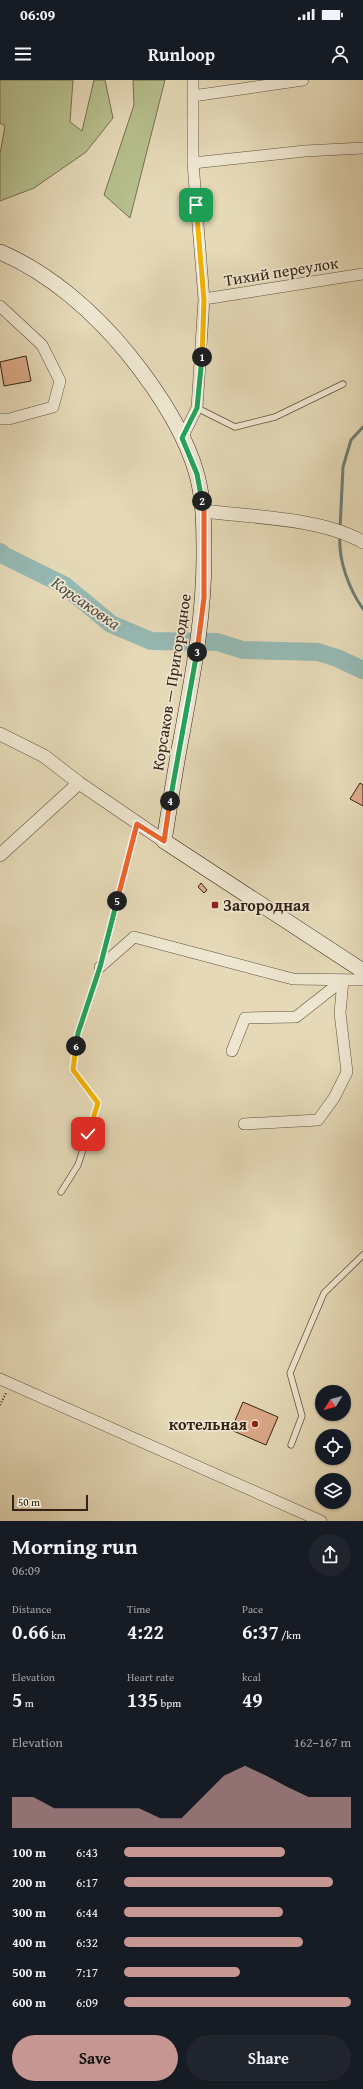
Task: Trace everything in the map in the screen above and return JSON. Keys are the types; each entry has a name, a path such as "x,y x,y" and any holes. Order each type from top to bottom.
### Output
{"main road":[{"name":"Корсаков — Пригородное","path":"0,252 11,256 66,292 108,329 155,388 182,438 197,474 204,511 204,598 196,661 164,841"},
{"path":"164,841 363,971"}],"street":[{"path":"182,438 197,408 201,377 204,300 193,163 193,80"},
{"path":"193,96 303,80"},
{"path":"193,163 305,151 363,148"},
{"name":"Тихий переулок","path":"204,300 363,274"},
{"path":"0,306 42,345 60,381 53,408 9,419 0,419"},
{"path":"204,511 313,525 332,529 359,539"},
{"path":"0,734 44,756 79,783 164,841"},
{"path":"0,855 79,783"},
{"path":"100,967 134,937 293,979 363,980"},
{"path":"232,1051 245,1018 296,1017 343,980"},
{"path":"244,1124 318,1120 334,1098 347,1072 340,1013 343,980"},
{"path":"0,1379 321,1521"}],"lane":[{"path":"197,408 235,427 275,417 343,384"},
{"path":"61,1192 78,1165 98,1103 73,1070 78,1033 100,967 137,824"},
{"path":"291,1445 302,1416 290,1373 324,1293 363,1255"}],"path":[{"path":"0,1404 11,1385"}],"green space":[{"path":"0,80 73,80 70,122 82,131 94,80 105,80 113,118 86,152 34,188 0,201 0,154 5,126 0,123"},
{"path":"133,80 165,80 130,218 104,195 134,105"}],"building":[{"path":"26,356 31,381 4,386 0,362"},
{"path":"360,783 363,785 363,806 350,799"},
{"path":"201,883 207,890 204,893 198,887"},
{"name":"котельная","path":"243,1402 278,1417 266,1445 231,1430"}],"waterway":[{"path":"340,529 343,467 351,440 363,427"},
{"path":"340,535 341,554 346,574 353,593 363,609"},
{"name":"Корсаковка","path":"0,552 5,556 64,585 111,624 151,641 217,642 243,650 318,652 337,658 363,670"}],"place":[{"name":"Загородная","path":"215,905"},
{"name":"котельная","path":"255,1424"}],"route":[{"path":"88,1134 98,1103 73,1070 78,1033 100,967 137,824 164,841 201,625 204,598 204,511 197,474 182,438 197,408 201,377 204,300 196,205"}]}
